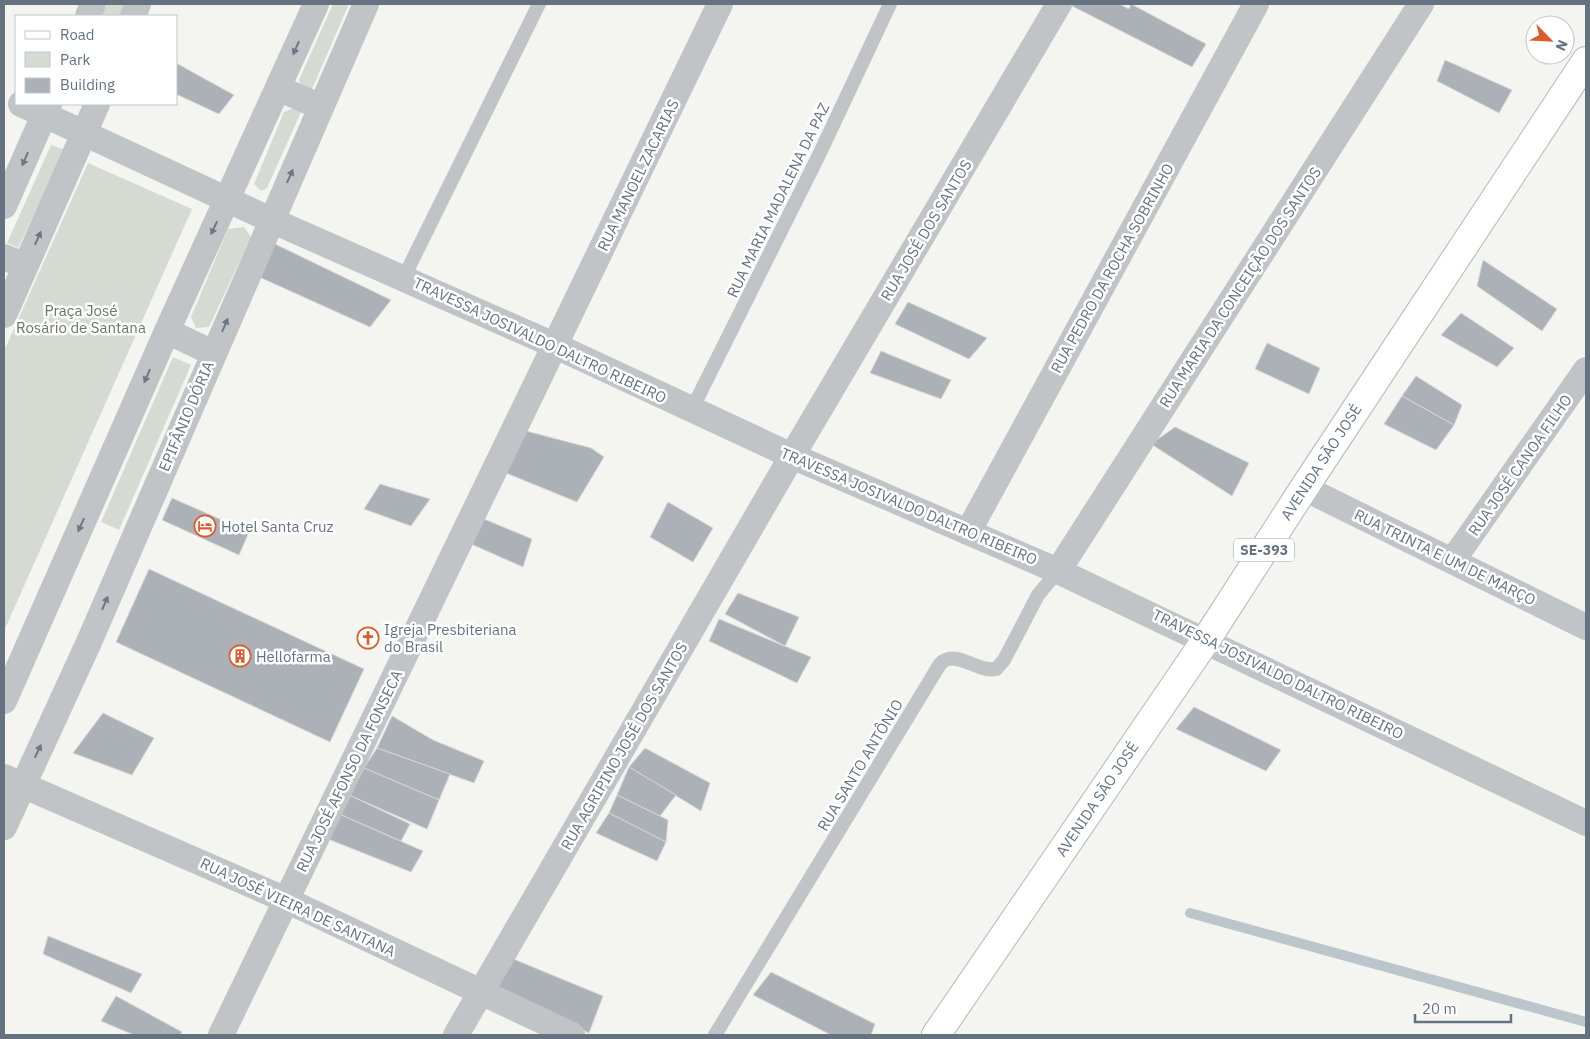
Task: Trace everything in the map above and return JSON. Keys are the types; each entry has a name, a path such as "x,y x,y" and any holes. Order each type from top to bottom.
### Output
{"main road":[{"name":"AVENIDA SÃO JOSÉ","path":"936,1035 1206,640 1586,61"}],"street":[{"path":"4,701 167,331 316,4"},
{"name":"EPIFÂNIO DÓRIA","path":"4,827 13,781 89,642 366,4"},
{"name":"RUA MANOEL ZACARIAS","path":"556,346 720,4"},
{"name":"RUA JOSÉ DOS SANTOS","path":"792,456 1059,4"},
{"name":"RUA PEDRO DA ROCHA SOBRINHO","path":"968,532 1256,4"},
{"name":"RUA MARIA DA CONCEIÇÃO DOS SANTOS","path":"1058,571 1422,4"},
{"path":"278,88 321,107"},
{"name":"TRAVESSA JOSIVALDO DALTRO RIBEIRO","path":"26,105 47,109 84,134 271,220 404,277 792,456 1058,571 1586,822"},
{"path":"4,315 15,262 84,134 97,105"},
{"path":"4,206 47,109"},
{"path":"167,331 213,353"},
{"name":"RUA JOSÉ AFONSO DA FONSECA","path":"221,1035 556,346"},
{"name":"RUA JOSÉ CANOA FILHO","path":"1453,560 1586,370"},
{"name":"RUA AGRIPINO JOSÉ DOS SANTOS","path":"456,1035 792,456"},
{"name":"RUA TRINTA E UM DE MARÇO","path":"1304,488 1586,627"},
{"name":"RUA JOSÉ VIEIRA DE SANTANA","path":"13,781 286,900 572,1035"}],"lane":[{"path":"404,277 539,4"},
{"name":"RUA MARIA MADALENA DA PAZ","path":"692,409 818,157 890,4"},
{"name":"RUA SANTO ANTÔNIO","path":"715,1035 940,664 947,659 954,658 986,669 996,669 1004,660 1038,595 1058,571"}],"green space":[{"path":"107,4 127,4 122,15 102,15"},
{"path":"333,4 349,4 312,89 305,93 299,80"},
{"path":"296,107 301,112 267,188 261,191 254,184 284,112"},
{"path":"51,145 65,150 18,248 7,243"},
{"name":"Praça José Rosário de Santana","path":"88,163 192,209 4,631 4,351"},
{"path":"244,227 251,237 209,327 196,328 191,317 228,229"},
{"path":"173,357 191,365 119,530 101,522"}],"building":[{"path":"1072,4 1119,4 1129,9 1131,4 1206,44 1192,67 1072,6"},
{"path":"1445,60 1512,90 1499,113 1437,81"},
{"path":"178,64 234,95 219,114 178,95"},
{"path":"275,244 391,300 370,327 257,276"},
{"path":"1483,260 1557,309 1542,331 1477,286"},
{"path":"908,302 987,338 969,359 895,324"},
{"path":"1461,313 1514,348 1497,367 1441,335"},
{"path":"1267,343 1320,368 1309,394 1255,369"},
{"path":"881,351 951,380 941,399 870,373"},
{"path":"1416,376 1462,405 1454,425 1402,396"},
{"path":"1402,396 1454,425 1436,450 1384,424"},
{"path":"1175,427 1249,463 1232,496 1151,444"},
{"path":"526,431 591,448 604,457 577,502 506,473"},
{"path":"380,484 430,499 411,526 364,509"},
{"name":"Hotel Santa Cruz","path":"172,498 249,532 239,555 162,520"},
{"path":"668,502 713,528 693,562 650,537"},
{"path":"484,519 532,539 523,567 471,544"},
{"name":"Hellofarma","path":"149,569 364,669 330,742 116,642"},
{"path":"738,593 799,617 785,646 725,614"},
{"path":"719,619 811,657 797,683 709,641"},
{"path":"1194,707 1281,750 1266,771 1176,729"},
{"path":"103,713 154,738 132,775 73,753"},
{"path":"392,716 433,740 484,761 474,783 377,748"},
{"path":"377,748 450,774 439,800 364,768"},
{"path":"645,748 710,783 701,811 629,767"},
{"path":"629,767 676,795 660,816 617,795"},
{"path":"364,768 439,800 427,829 349,795"},
{"path":"349,795 410,824 401,841 339,814"},
{"path":"617,795 668,820 666,842 609,813"},
{"path":"609,813 666,842 657,861 596,833"},
{"path":"339,814 423,851 411,872 328,839"},
{"path":"48,936 142,974 131,993 43,954"},
{"path":"506,956 603,996 589,1033 491,985"},
{"path":"771,972 875,1024 871,1035 831,1035 753,995"},
{"path":"116,996 182,1032 180,1035 134,1035 101,1021"}],"waterway":[{"path":"1190,913 1586,1022"}],"place":[{"name":"Hotel Santa Cruz","path":"205,526"},
{"name":"Igreja Presbiteriana do Brasil","path":"368,638"},
{"name":"Hellofarma","path":"240,656"}]}
